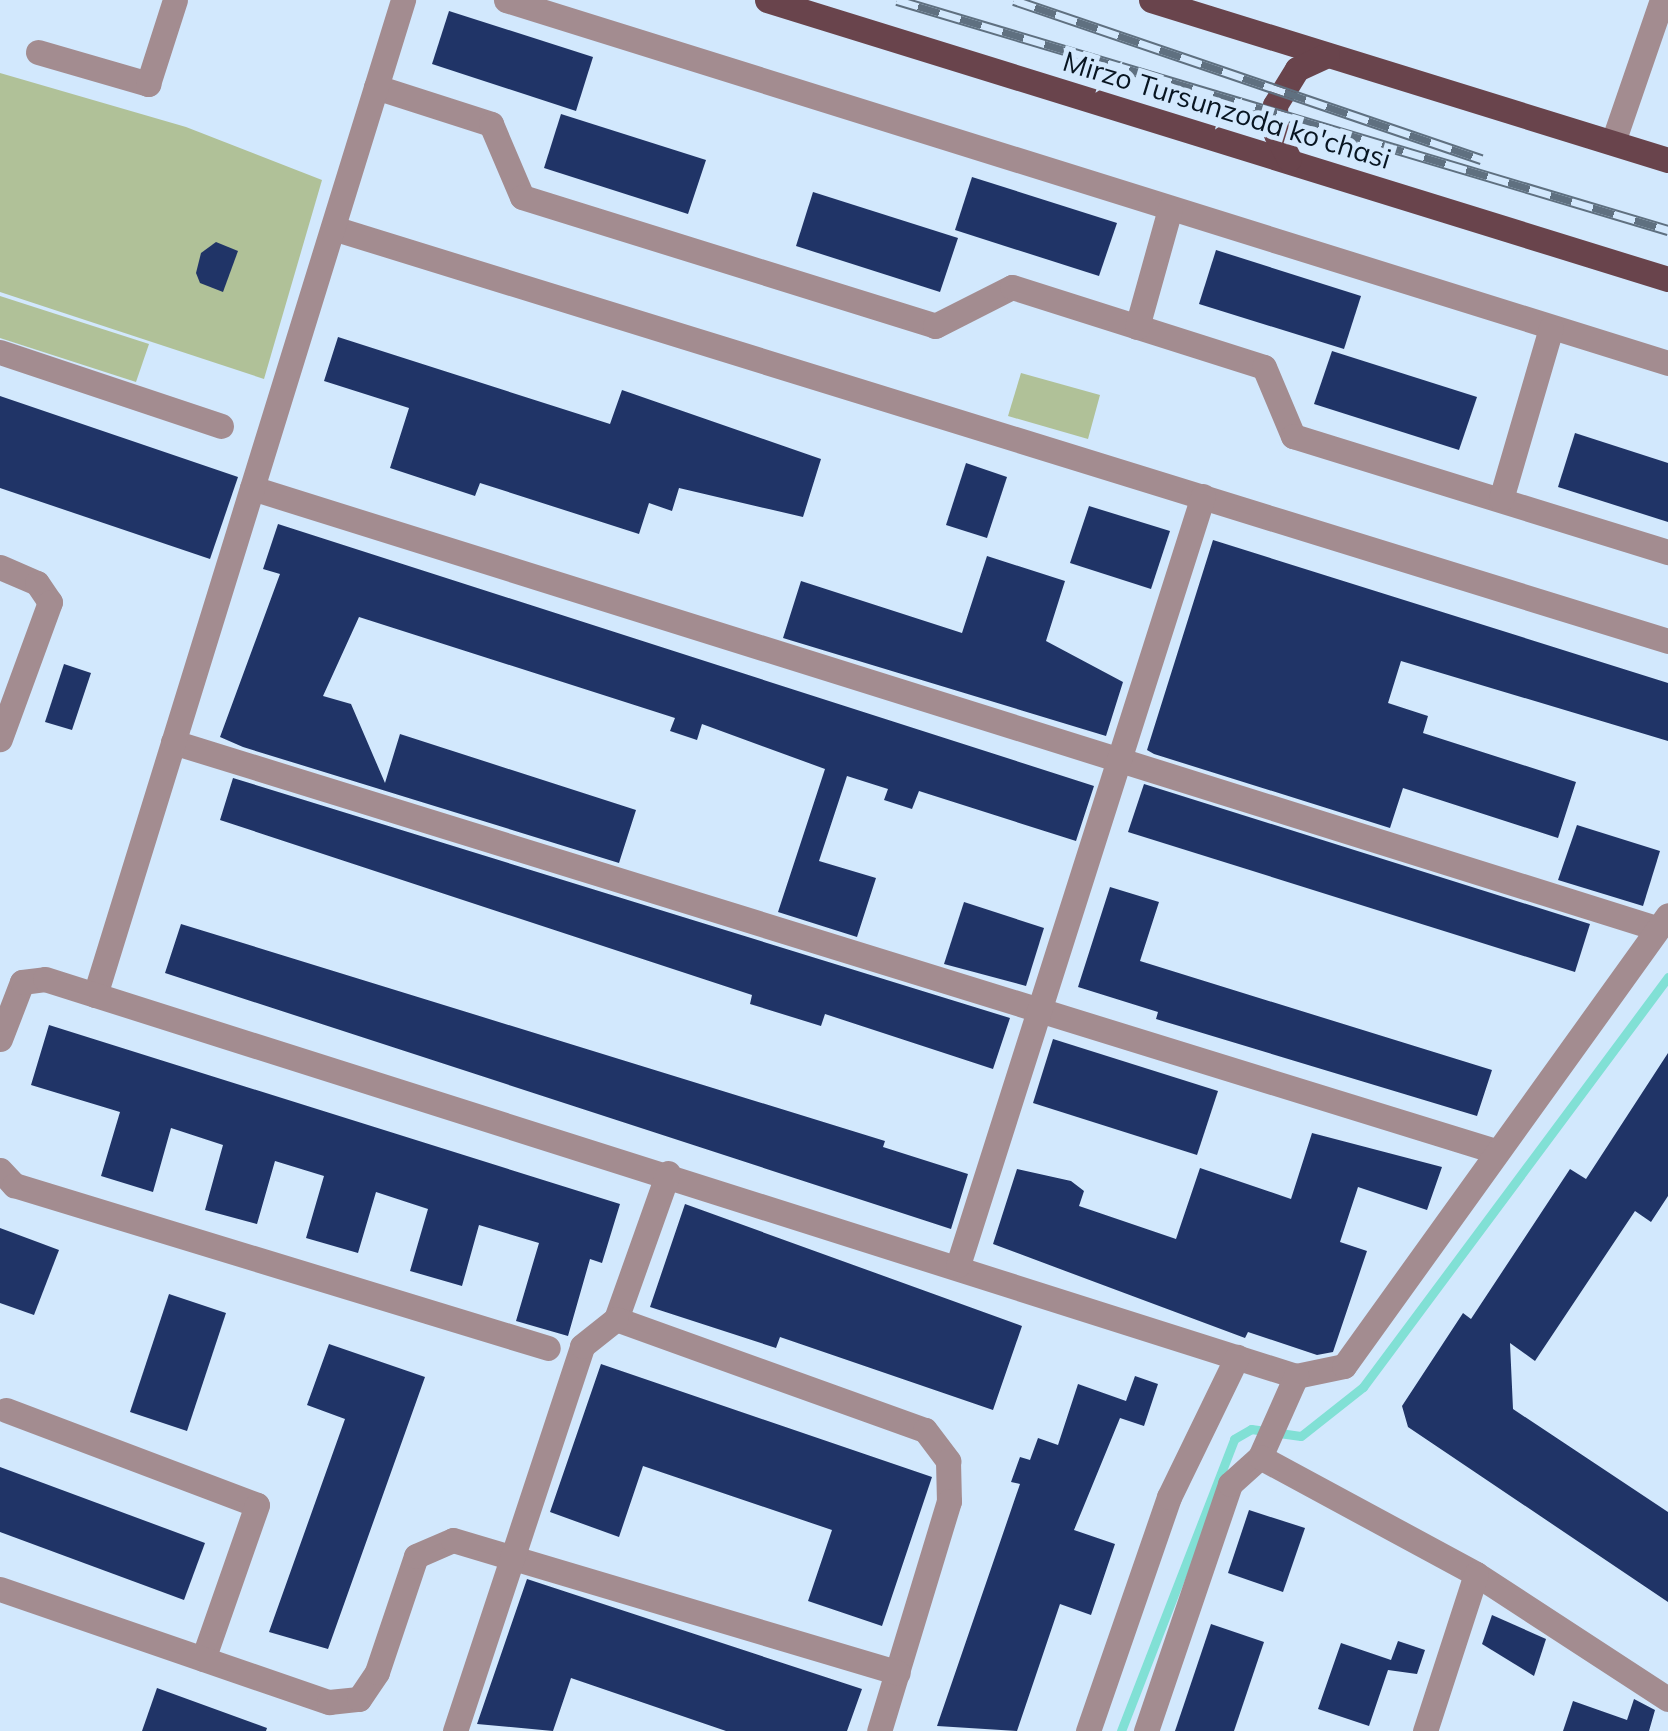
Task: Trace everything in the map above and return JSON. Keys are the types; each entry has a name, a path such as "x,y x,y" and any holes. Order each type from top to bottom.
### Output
{"main road":[{"name":"Mirzo Tursunzoda ko'chasi","path":"767,0 1668,279"},
{"path":"1152,0 1668,160"},
{"path":"1289,159 1276,134 1275,105 1286,78 1326,55"}],"street":[{"path":"38,52 148,84 175,0"},
{"path":"95,995 403,0"},
{"path":"506,0 1668,363"},
{"path":"1613,142 1662,0"},
{"path":"376,87 491,124 522,197 936,326 1012,287 1264,367 1293,436 1668,552"},
{"path":"1137,327 1170,208"},
{"path":"332,228 1668,641"},
{"path":"1502,498 1551,328"},
{"path":"0,352 221,426"},
{"path":"0,1039 22,982 45,979 958,1265 1296,1376 1344,1366 1662,921 1118,761 252,488"},
{"path":"958,1265 1203,496"},
{"path":"0,568 37,583 50,602 0,739"},
{"path":"173,742 1495,1150"},
{"path":"0,1170 14,1184 548,1348"},
{"path":"455,1731 516,1557 582,1346 616,1318 668,1173"},
{"path":"616,1318 925,1430 940,1444 949,1501 879,1731"},
{"path":"1088,1731 1169,1497 1237,1357"},
{"path":"1146,1731 1230,1484 1262,1452 1296,1376"},
{"path":"6,1410 256,1505 203,1659"},
{"path":"1262,1452 1476,1574 1668,1700"},
{"path":"0,1589 329,1702 360,1699 377,1672 416,1556 452,1540 898,1673"},
{"path":"1425,1731 1476,1574"}],"green space":[{"path":"0,73 186,127 322,180 264,379 0,292"},
{"path":"0,296 149,344 136,382 0,338"},
{"path":"1021,373 1100,395 1088,439 1008,416"}],"building":[{"path":"449,11 593,57 576,111 432,64"},
{"path":"561,114 706,160 688,214 544,168"},
{"path":"972,177 1117,223 1099,276 955,230"},
{"path":"813,192 958,238 940,292 796,246"},
{"path":"216,242 238,251 223,292 200,283 196,273 201,253"},
{"path":"1216,250 1361,296 1344,349 1199,304"},
{"path":"338,337 610,424 622,390 821,459 803,517 679,488 672,511 649,503 639,534 480,483 475,496 390,468 409,408 324,381"},
{"path":"1332,351 1477,397 1459,450 1314,404"},
{"path":"0,396 238,477 210,559 0,488"},
{"path":"1575,433 1668,463 1668,522 1558,487"},
{"path":"966,463 1007,477 987,538 946,525"},
{"path":"1089,506 1170,531 1151,589 1070,563"},
{"path":"278,524 1094,786 1076,841 919,791 912,809 884,800 888,789 847,776 819,861 876,878 857,937 778,912 825,769 702,724 697,740 670,731 675,718 359,617 323,696 351,704 385,783 400,734 636,810 619,863 243,747 220,737 280,574 263,569"},
{"path":"1213,540 1668,683 1668,741 1401,661 1388,703 1428,716 1423,733 1576,782 1558,838 1403,788 1390,828 1154,754 1147,750"},
{"path":"987,556 1065,581 1046,641 1123,682 1106,736 783,638 801,581 962,633"},
{"path":"64,664 91,673 72,730 45,722"},
{"path":"233,778 1010,1018 993,1069 825,1014 821,1026 750,1004 752,995 220,820"},
{"path":"1144,784 1590,924 1575,972 1128,832"},
{"path":"1577,825 1660,851 1643,906 1558,880"},
{"path":"1110,887 1159,902 1140,961 1492,1070 1477,1116 1156,1019 1158,1012 1078,987"},
{"path":"964,902 1044,928 1026,986 944,964"},
{"path":"181,924 885,1141 883,1147 968,1174 951,1229 165,973"},
{"path":"49,1025 620,1204 602,1263 590,1259 568,1336 516,1321 539,1243 479,1225 462,1286 410,1271 428,1209 376,1192 358,1253 306,1238 324,1176 275,1161 257,1224 205,1210 223,1145 171,1128 153,1192 101,1176 120,1112 31,1085"},
{"path":"1053,1039 1218,1091 1197,1155 1033,1103"},
{"path":"1668,1053 1668,1196 1651,1222 1635,1211 1535,1361 1510,1343 1513,1409 1668,1512 1668,1602 1408,1427 1402,1406 1463,1313 1471,1319 1570,1169 1586,1179"},
{"path":"1312,1133 1442,1167 1427,1210 1358,1187 1340,1242 1367,1251 1333,1352 1317,1355 1248,1332 1245,1338 993,1244 1017,1169 1071,1181 1084,1191 1079,1206 1176,1239 1200,1168 1291,1199"},
{"path":"685,1204 1022,1326 993,1410 780,1337 776,1348 650,1307"},
{"path":"0,1228 59,1250 34,1315 0,1303"},
{"path":"169,1294 226,1313 187,1431 130,1412"},
{"path":"329,1344 425,1377 328,1649 269,1632 345,1419 307,1405"},
{"path":"601,1364 932,1477 882,1626 808,1601 832,1530 643,1466 619,1537 550,1512"},
{"path":"1135,1376 1158,1384 1144,1426 1120,1418 1074,1530 1115,1544 1091,1615 1060,1604 1017,1731 937,1726 1020,1484 1011,1482 1020,1457 1030,1460 1038,1438 1058,1445 1078,1384 1126,1401"},
{"path":"0,1467 205,1543 184,1600 0,1532"},
{"path":"1249,1510 1305,1528 1283,1592 1228,1573"},
{"path":"527,1579 862,1689 847,1731 726,1731 571,1678 553,1731 477,1724"},
{"path":"1492,1615 1546,1639 1534,1676 1482,1644"},
{"path":"1211,1624 1264,1642 1234,1731 1175,1731"},
{"path":"1398,1641 1425,1650 1417,1674 1388,1670 1369,1726 1318,1709 1341,1643 1391,1660"},
{"path":"157,1688 267,1728 266,1731 142,1731"},
{"path":"1634,1699 1655,1710 1649,1731 1563,1731 1573,1701 1627,1720"}],"waterway":[{"path":"1121,1731 1234,1439 1251,1429 1301,1436 1363,1387 1668,977"}],"railway":[{"path":"897,0 1668,230"},
{"path":"1014,0 1482,159"}]}
